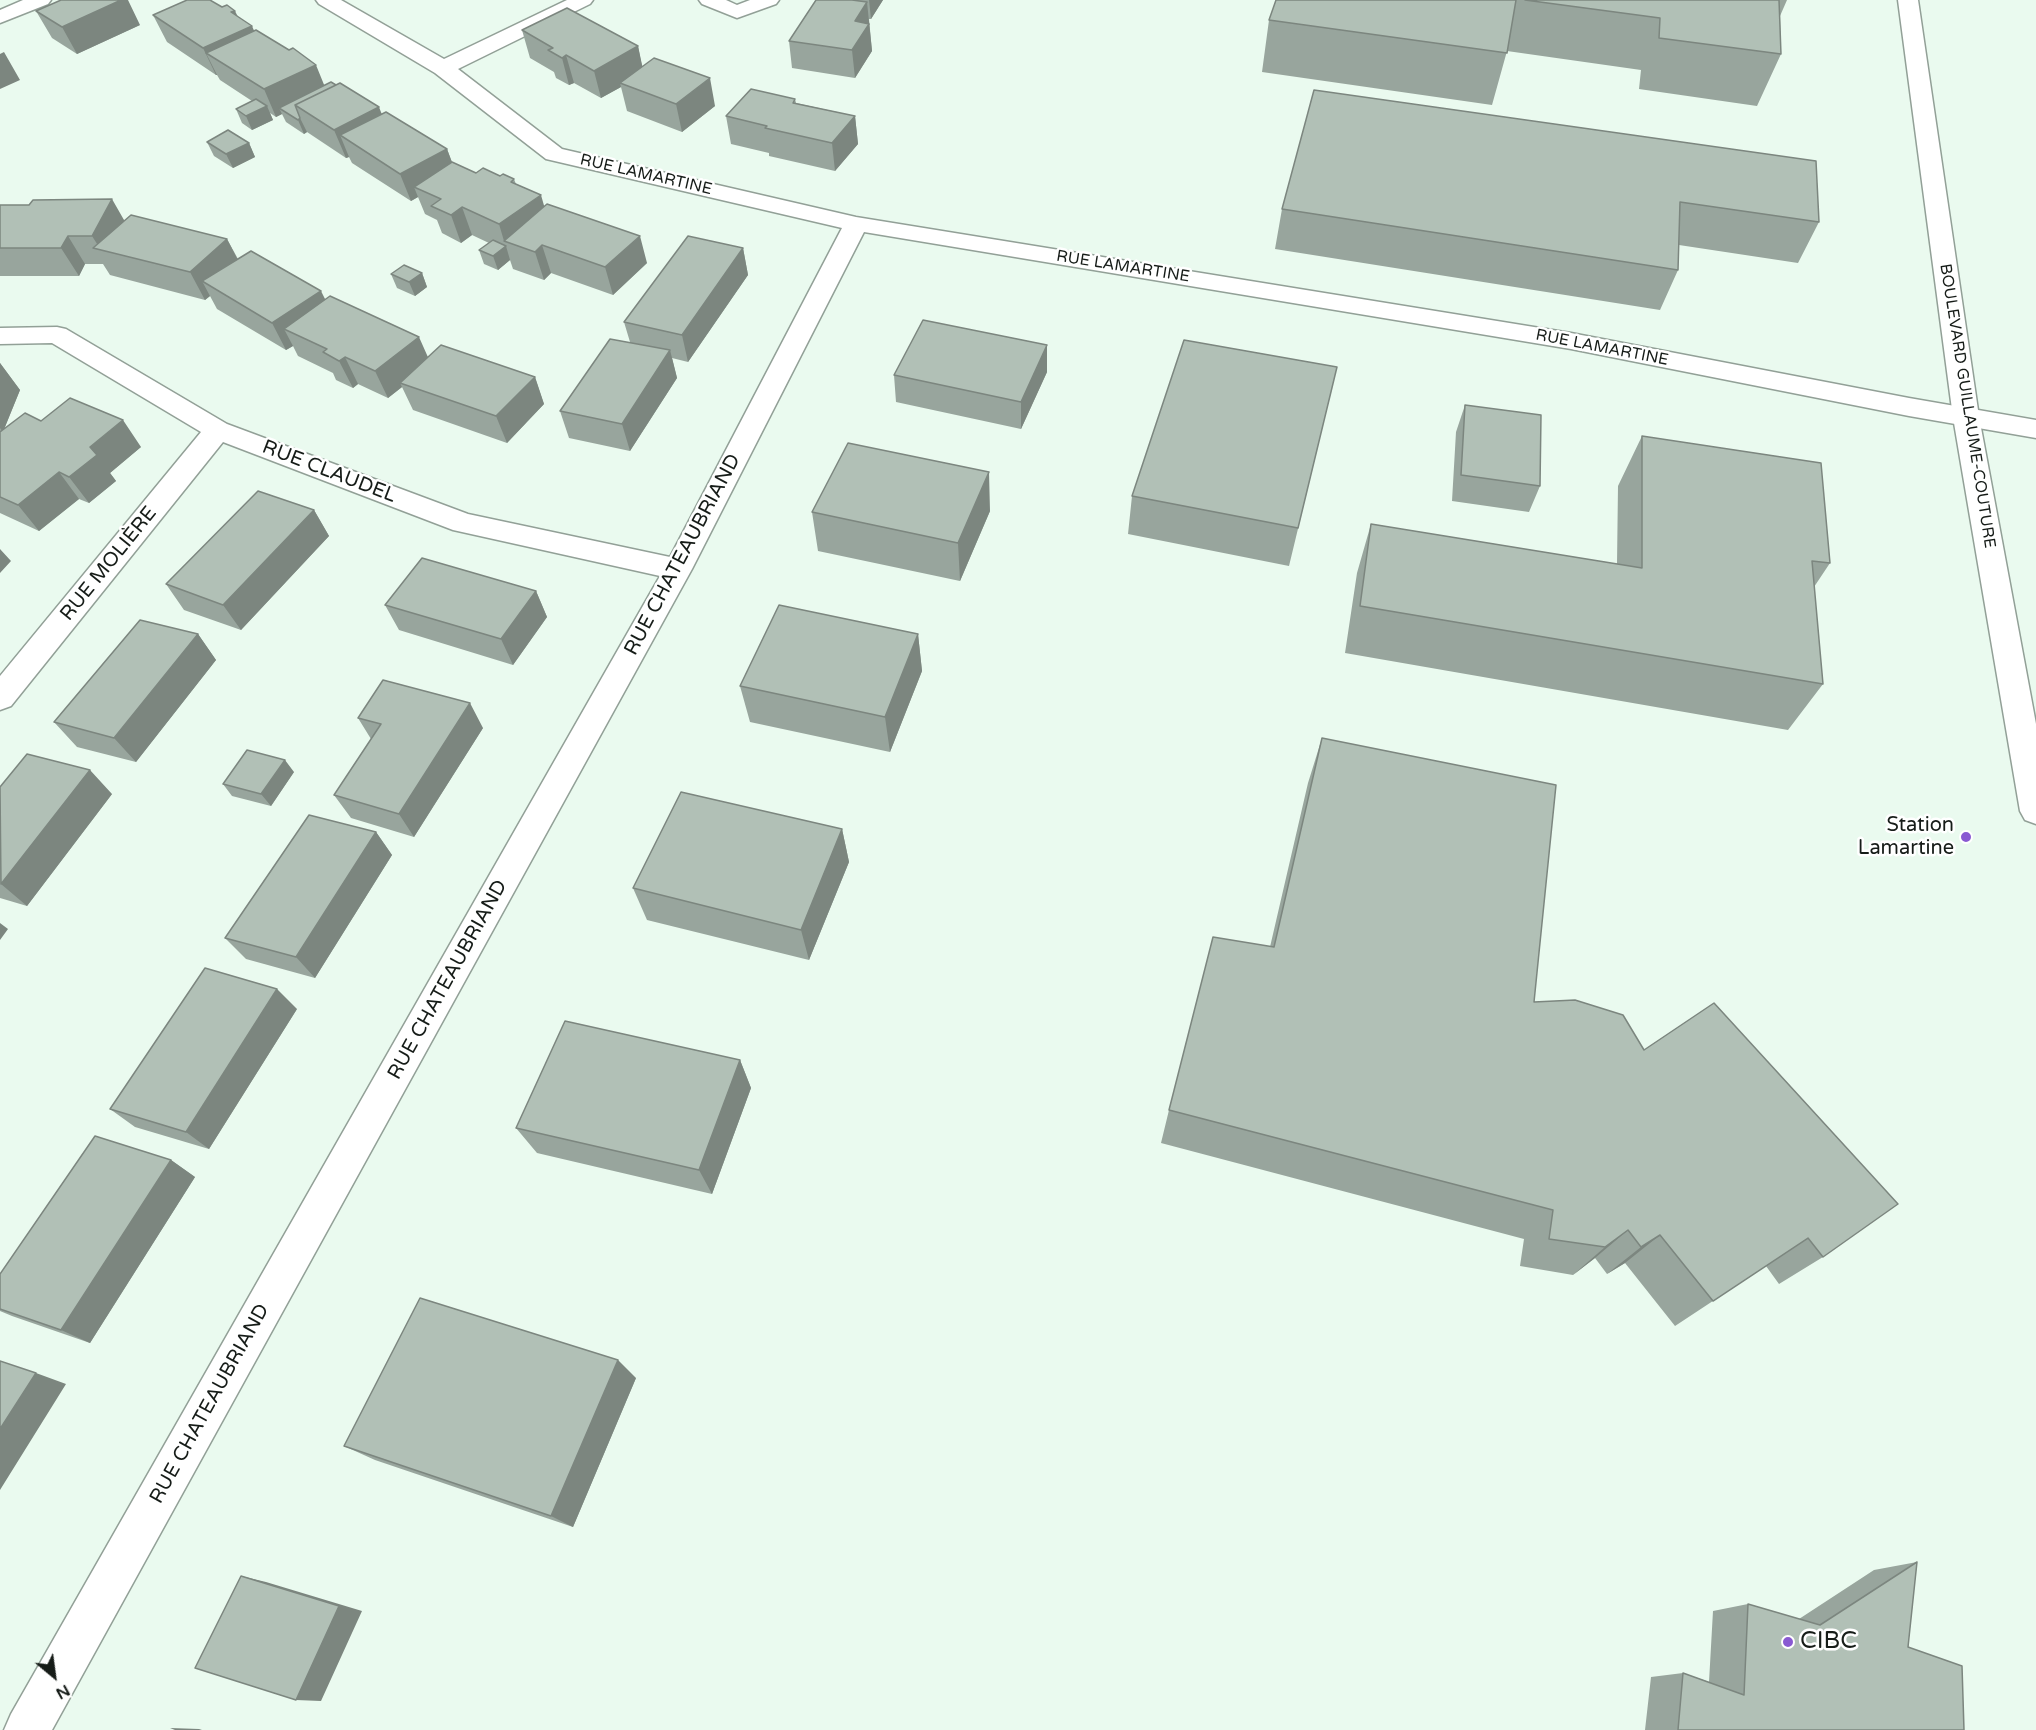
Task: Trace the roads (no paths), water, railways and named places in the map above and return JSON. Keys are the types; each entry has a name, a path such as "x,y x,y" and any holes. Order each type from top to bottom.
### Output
{"street":[{"path":"0,17 41,0"},
{"name":"RUE LAMARTINE","path":"326,0 443,68 554,154 856,224 1571,341 2036,429"},
{"path":"443,68 583,0"},
{"path":"709,0 737,12 769,0"},
{"name":"BOULEVARD GUILLAUME-COUTURE","path":"1908,0 1966,417 2036,810"},
{"name":"RUE CHATEAUBRIAND","path":"27,1730 678,569 856,224"},
{"name":"RUE CLAUDEL","path":"0,336 57,335 218,430 463,523 678,569"},
{"name":"RUE MOLIÈRE","path":"0,698 218,430"}],"place":[{"name":"Station Lamartine","path":"1966,837"},
{"name":"CIBC","path":"1788,1642"}]}
